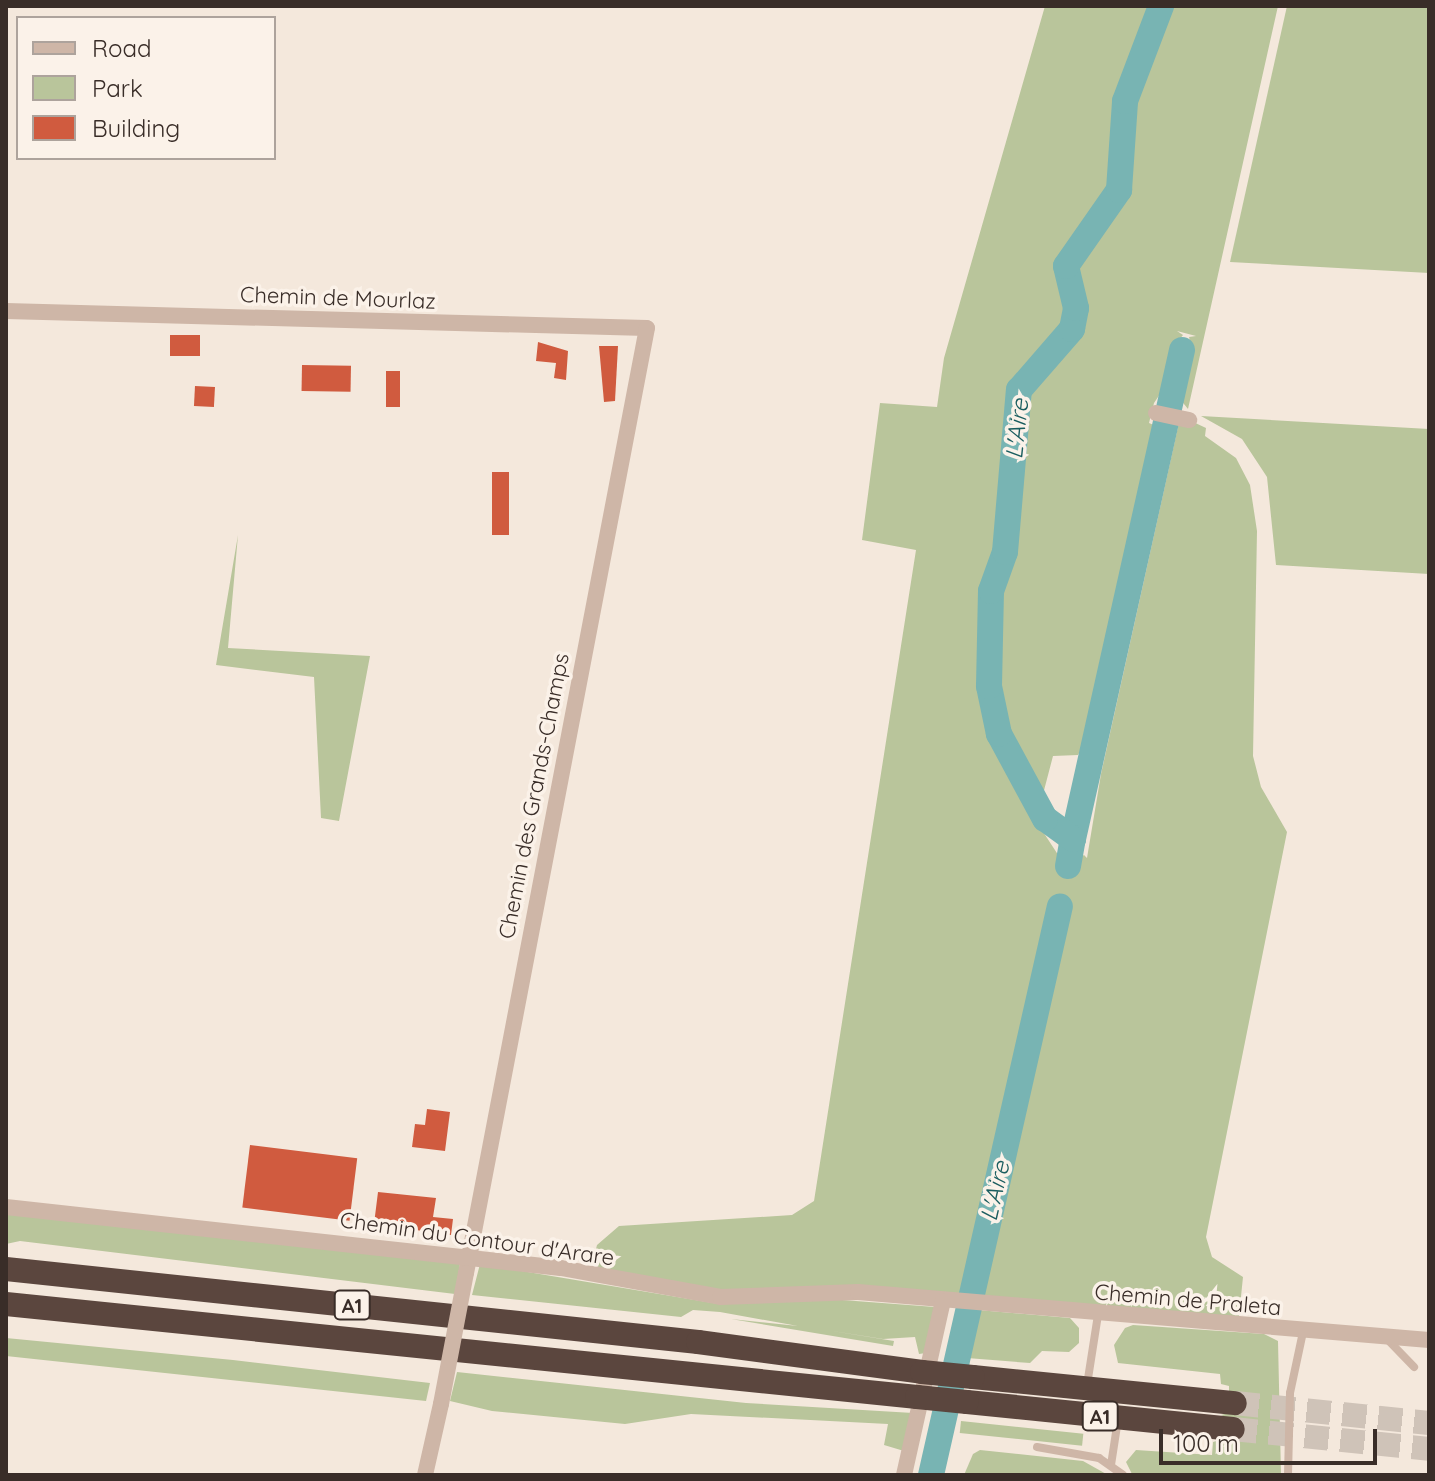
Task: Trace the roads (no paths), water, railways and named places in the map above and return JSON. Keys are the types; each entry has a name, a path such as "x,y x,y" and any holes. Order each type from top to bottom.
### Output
{"highway":[{"name":"A1","path":"6,1269 698,1342 922,1372 1235,1403"},
{"name":"A1","path":"6,1304 1233,1429"}],"street":[{"name":"Chemin de Mourlaz","path":"6,311 647,328"},
{"name":"Chemin des Grands-Champs","path":"425,1475 647,328"},
{"path":"1156,413 1184,419"},
{"name":"Chemin du Contour d'Arare","path":"6,1207 720,1297 831,1291 946,1302"},
{"path":"904,1475 946,1302"},
{"name":"Chemin de Praleta","path":"946,1302 1429,1340"}],"lane":[{"path":"1087,1389 1098,1315"},
{"path":"1288,1475 1290,1393 1303,1332"},
{"path":"1386,1338 1414,1367"},
{"path":"1111,1465 1118,1418"},
{"path":"1037,1447 1082,1452 1111,1465 1123,1475"}],"waterway":[{"name":"L'Aire","path":"1068,866 1073,839 1045,819 999,734 989,686 991,591 1005,552 1019,390 1072,329 1076,308 1066,266 1119,190 1125,101 1161,6"},
{"path":"1073,839 1182,350"},
{"name":"L'Aire","path":"931,1475 1060,906"}],"tunnel":[{"path":"1235,1403 1429,1423"},
{"path":"1233,1429 1429,1449"}]}
